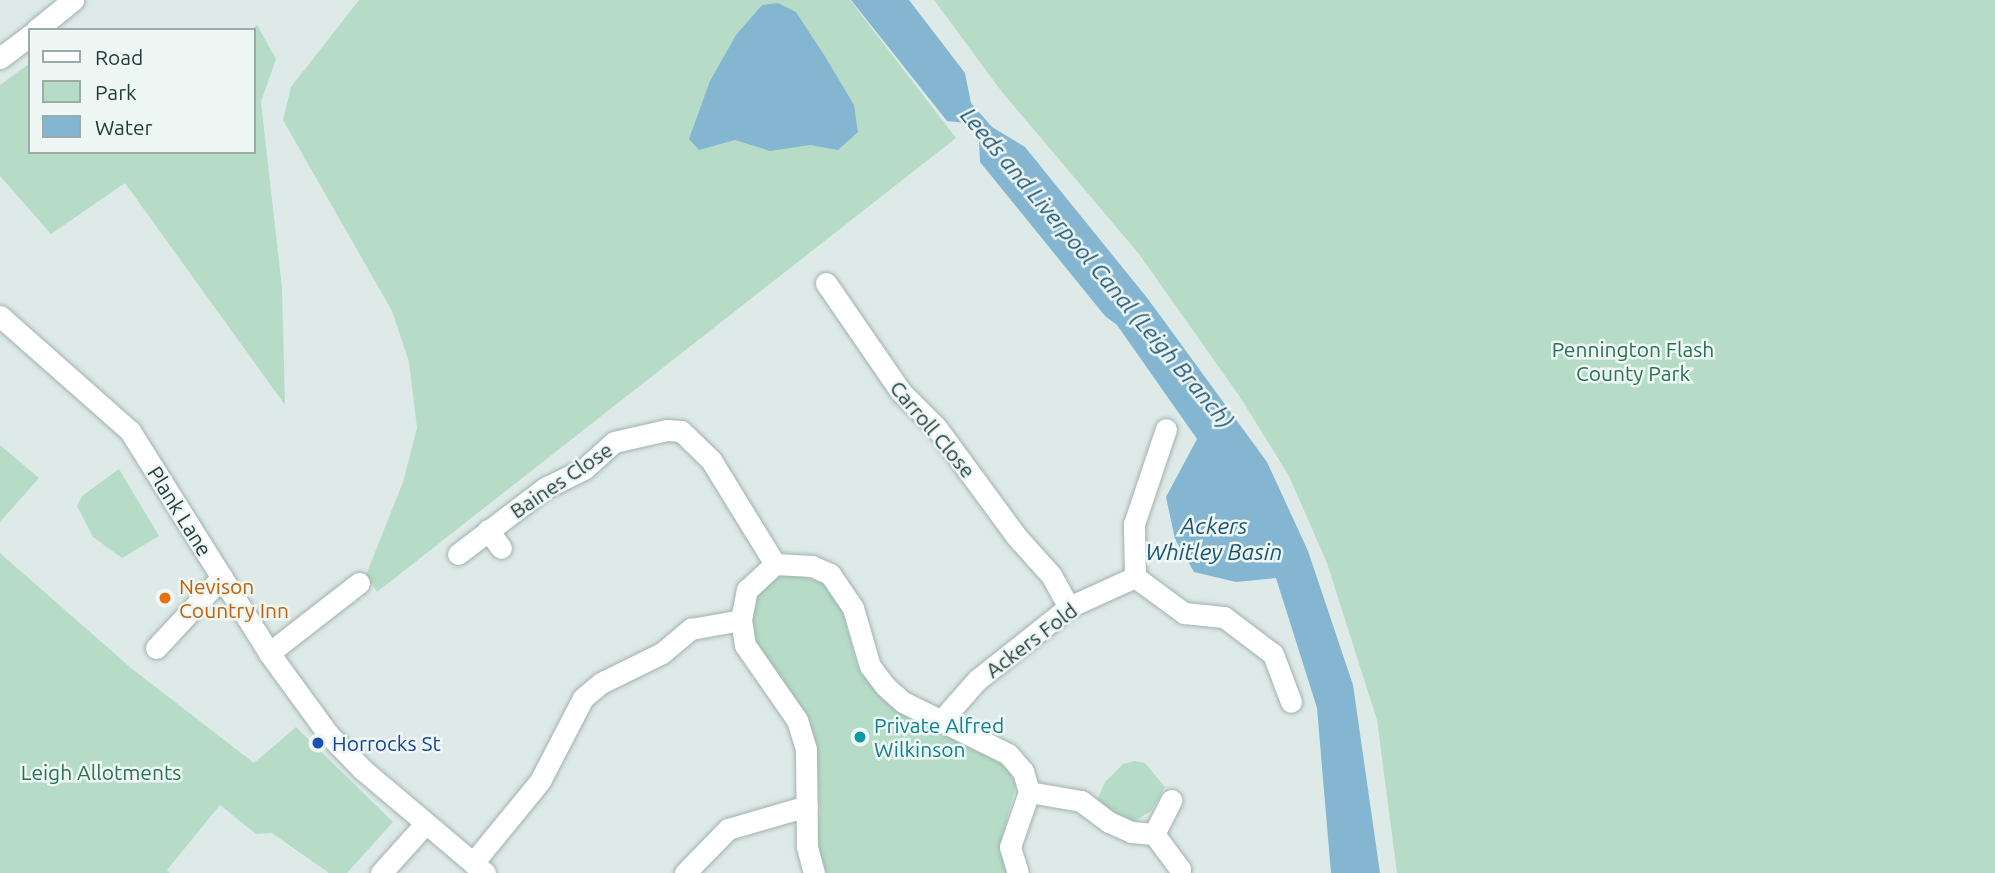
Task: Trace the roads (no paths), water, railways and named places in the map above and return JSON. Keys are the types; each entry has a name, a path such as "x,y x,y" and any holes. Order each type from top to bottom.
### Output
{"street":[{"path":"38,28 73,0"},
{"path":"0,58 28,36"},
{"name":"Carroll Close","path":"826,283 901,392 936,427 1016,536 1051,575 1069,607"},
{"name":"Plank Lane","path":"0,316 130,431 269,653 328,734 425,824 479,868"},
{"path":"1166,429 1135,524 1135,578 1184,613 1224,617 1273,654 1291,702"},
{"name":"Baines Close","path":"458,554 545,488 584,469 614,442 646,433 681,431 711,460 775,564"},
{"name":"Baines Close","path":"488,530 501,548"},
{"path":"814,873 807,847 806,749 797,720 745,645 741,620 747,590 775,564 812,566 830,575 853,608 870,666 903,702 1008,754 1023,771 1029,792 1010,847 1018,873"},
{"path":"156,648 222,577"},
{"name":"Ackers Fold","path":"941,721 977,680 1069,607 1135,578"},
{"path":"269,653 359,583"},
{"path":"479,868 540,781 583,698 601,683 662,653 691,629 741,620"},
{"path":"1029,792 1081,801 1120,827 1154,834 1180,869"},
{"path":"1154,834 1171,800"},
{"path":"685,873 728,829 807,806"},
{"path":"381,873 425,824"}],"water":[{"name":"Leeds and Liverpool Canal (Leigh Branch)","path":"851,0 909,0 965,73 971,103 992,127 1025,147 1148,299 1267,462 1308,551 1353,685 1380,873 1331,873 1317,708 1276,578 1236,582 1194,572 1175,539 1166,497 1197,439 1117,325 1105,316 980,162 979,141 965,123 947,121"},
{"path":"778,3 796,12 826,58 854,105 858,132 838,150 810,145 770,151 735,140 699,150 689,139 710,81 736,35 762,5"}],"place":[{"name":"Nevison Country Inn","path":"165,598"},
{"name":"Private Alfred Wilkinson","path":"860,737"},
{"name":"Horrocks St","path":"318,743"}],"park label":[{"name":"Pennington Flash County Park","path":"1633,361"},
{"name":"Leigh Allotments","path":"101,772"}],"water label":[{"name":"Ackers Whitley Basin","path":"1214,539"}]}
